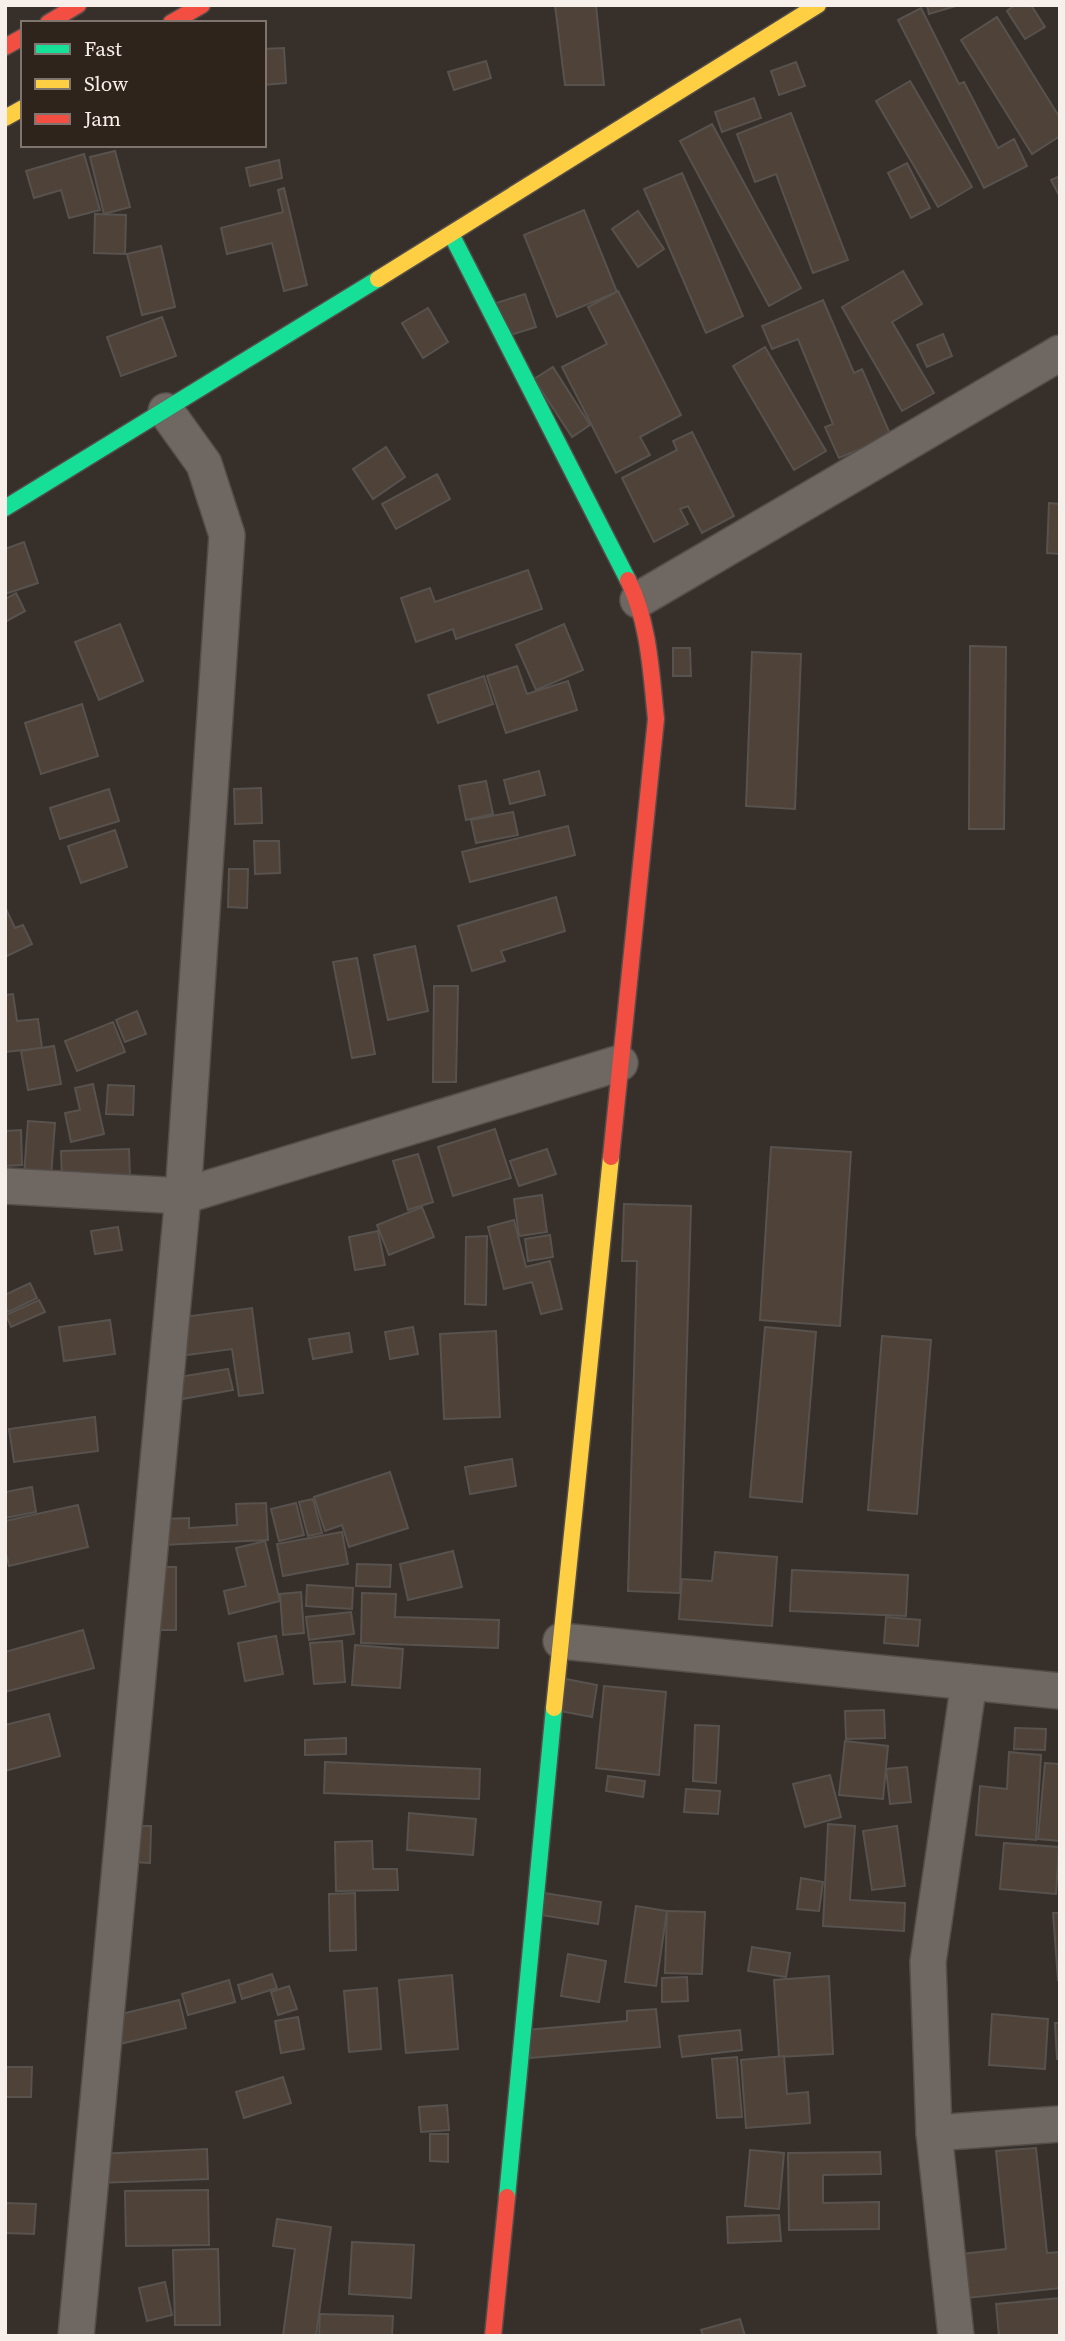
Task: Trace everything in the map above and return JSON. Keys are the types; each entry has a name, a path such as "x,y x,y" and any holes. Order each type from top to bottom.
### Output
{"street":[{"path":"51,21 78,5"},
{"path":"175,21 202,5"},
{"path":"5,508 166,411 818,5"},
{"path":"5,47 21,38"},
{"path":"5,118 21,109"},
{"path":"451,234 638,600 649,651 656,719 493,2336"},
{"path":"638,600 1060,353"},
{"path":"76,2336 183,1196 227,535 204,464 166,411"},
{"path":"5,1186 183,1196 620,1063"},
{"path":"561,1642 1060,1691"},
{"path":"956,2336 934,2133 928,1962 969,1682"},
{"path":"934,2133 1060,2124"}],"building":[{"path":"555,5 596,5 604,85 565,85"},
{"path":"927,5 959,5 929,14"},
{"path":"1015,5 1031,5 1045,27 1025,39 1007,11"},
{"path":"921,8 959,84 964,82 998,148 1014,139 1027,166 984,188 898,20"},
{"path":"997,17 1060,118 1060,136 1032,154 961,40"},
{"path":"284,48 286,83 266,85 266,49"},
{"path":"486,61 491,78 454,90 448,72"},
{"path":"796,62 805,86 779,95 771,71"},
{"path":"910,81 972,187 938,207 876,101"},
{"path":"754,98 761,118 722,132 715,112"},
{"path":"791,113 848,260 813,273 776,174 755,182 737,134"},
{"path":"712,124 801,288 769,306 680,141"},
{"path":"115,151 130,207 104,214 90,157"},
{"path":"84,154 100,210 69,218 61,190 34,198 26,171"},
{"path":"279,160 282,178 250,186 246,168"},
{"path":"907,163 930,208 911,218 888,173"},
{"path":"682,173 743,316 706,333 644,189"},
{"path":"1060,176 1060,197 1051,180"},
{"path":"284,188 307,285 284,291 272,243 227,254 221,228 283,212 278,190"},
{"path":"584,210 617,292 557,317 524,235"},
{"path":"638,211 664,249 638,267 612,229"},
{"path":"95,214 126,215 125,254 94,253"},
{"path":"161,246 175,307 142,315 127,254"},
{"path":"903,271 922,304 892,322 934,393 902,411 842,307"},
{"path":"618,291 681,415 640,437 650,455 616,473 562,367 607,344 588,307"},
{"path":"525,294 536,327 504,337 493,304"},
{"path":"823,300 854,373 862,369 891,436 839,458 825,427 833,424 798,339 772,349 762,326"},
{"path":"428,308 448,342 423,358 402,323"},
{"path":"162,317 176,356 121,376 107,337"},
{"path":"943,334 952,356 927,367 917,345"},
{"path":"765,347 826,451 794,470 733,366"},
{"path":"553,367 590,425 572,437 534,379"},
{"path":"692,432 734,516 702,533 688,506 680,509 688,524 654,542 622,478 677,450 673,441"},
{"path":"386,447 405,477 373,499 353,469"},
{"path":"437,474 450,499 396,529 382,504"},
{"path":"1049,503 1060,504 1060,554 1047,553"},
{"path":"24,542 38,583 5,594 5,549"},
{"path":"528,570 542,609 456,639 453,629 416,642 401,598 430,588 435,602"},
{"path":"16,593 25,611 5,622 5,599"},
{"path":"120,624 143,681 99,700 75,642"},
{"path":"564,624 583,670 536,690 516,645"},
{"path":"970,646 1006,647 1004,829 969,829"},
{"path":"673,648 690,648 691,676 673,676"},
{"path":"752,652 801,654 795,809 746,806"},
{"path":"517,666 527,694 568,681 577,710 506,733 487,676"},
{"path":"484,676 493,704 438,723 428,695"},
{"path":"82,704 98,756 41,774 25,723"},
{"path":"539,771 545,795 510,804 504,780"},
{"path":"486,781 493,814 466,820 459,786"},
{"path":"261,788 262,823 235,824 234,789"},
{"path":"109,789 119,821 60,839 50,808"},
{"path":"513,812 518,835 476,843 471,820"},
{"path":"568,826 575,855 470,882 462,852"},
{"path":"115,830 127,867 81,883 68,846"},
{"path":"254,841 279,841 280,873 255,874"},
{"path":"229,869 248,869 247,908 228,907"},
{"path":"556,897 565,931 501,951 505,961 472,971 458,926"},
{"path":"5,907 15,928 23,925 32,944 5,957"},
{"path":"415,946 428,1011 388,1020 374,955"},
{"path":"357,958 375,1054 352,1058 333,962"},
{"path":"434,986 458,986 456,1082 433,1082"},
{"path":"13,994 17,1021 38,1019 42,1048 5,1052 5,995"},
{"path":"137,1011 146,1034 125,1042 116,1020"},
{"path":"113,1022 125,1052 77,1071 65,1041"},
{"path":"54,1046 61,1084 28,1090 21,1051"},
{"path":"93,1084 104,1134 71,1142 65,1113 80,1110 75,1088"},
{"path":"108,1085 134,1086 133,1115 106,1114"},
{"path":"28,1121 55,1123 51,1177 24,1175"},
{"path":"495,1129 511,1178 453,1196 438,1147"},
{"path":"21,1130 22,1165 5,1166 5,1131"},
{"path":"771,1147 851,1152 840,1326 760,1320"},
{"path":"129,1149 130,1178 62,1181 61,1151"},
{"path":"547,1149 556,1174 519,1186 510,1161"},
{"path":"418,1154 433,1202 408,1210 393,1161"},
{"path":"542,1195 547,1232 519,1236 514,1199"},
{"path":"624,1204 691,1206 680,1593 628,1591 637,1261 622,1261"},
{"path":"422,1207 434,1237 389,1255 377,1225"},
{"path":"514,1220 526,1267 550,1261 562,1309 541,1314 532,1282 504,1289 488,1227"},
{"path":"118,1227 122,1250 95,1254 91,1231"},
{"path":"378,1231 385,1265 355,1270 349,1237"},
{"path":"550,1235 553,1257 528,1261 525,1239"},
{"path":"487,1236 486,1305 465,1304 466,1237"},
{"path":"30,1283 37,1298 8,1312 5,1295"},
{"path":"39,1300 45,1312 11,1327 6,1315"},
{"path":"252,1308 263,1393 239,1396 232,1349 180,1356 175,1318"},
{"path":"110,1320 115,1354 64,1361 59,1327"},
{"path":"413,1327 418,1354 390,1359 385,1332"},
{"path":"765,1327 816,1332 802,1502 750,1497"},
{"path":"496,1331 500,1417 444,1419 440,1334"},
{"path":"349,1333 352,1352 313,1359 309,1339"},
{"path":"882,1336 931,1340 917,1514 868,1510"},
{"path":"228,1369 233,1390 177,1400 173,1378"},
{"path":"95,1417 98,1451 14,1462 9,1429"},
{"path":"512,1459 516,1486 470,1494 465,1467"},
{"path":"390,1472 408,1528 349,1547 342,1525 325,1531 314,1497"},
{"path":"32,1487 36,1512 5,1518 5,1492"},
{"path":"313,1499 322,1533 308,1536 299,1502"},
{"path":"266,1503 268,1540 163,1545 161,1519 189,1518 189,1528 237,1525 236,1504"},
{"path":"296,1503 304,1535 279,1541 271,1509"},
{"path":"78,1505 88,1547 9,1566 5,1549 5,1521"},
{"path":"342,1532 348,1564 283,1576 277,1544"},
{"path":"265,1541 280,1601 229,1614 224,1591 246,1586 236,1548"},
{"path":"453,1551 462,1587 408,1600 400,1564"},
{"path":"715,1552 777,1557 772,1626 679,1619 682,1579 712,1581"},
{"path":"357,1564 391,1565 390,1587 356,1586"},
{"path":"152,1567 176,1567 176,1630 152,1630"},
{"path":"792,1570 908,1575 906,1616 790,1611"},
{"path":"307,1585 353,1588 352,1609 306,1606"},
{"path":"301,1592 304,1633 283,1635 280,1594"},
{"path":"362,1593 396,1594 395,1617 499,1620 498,1648 361,1643"},
{"path":"351,1612 354,1634 309,1640 306,1617"},
{"path":"886,1617 920,1620 918,1646 884,1643"},
{"path":"83,1630 94,1668 5,1692 5,1652"},
{"path":"276,1636 283,1674 245,1681 238,1643"},
{"path":"342,1641 345,1682 314,1684 310,1643"},
{"path":"355,1645 403,1649 400,1688 352,1685"},
{"path":"566,1679 597,1685 592,1717 560,1711"},
{"path":"604,1686 666,1692 659,1775 596,1768"},
{"path":"884,1710 885,1738 846,1739 845,1711"},
{"path":"49,1714 60,1756 5,1771 5,1725"},
{"path":"695,1725 719,1726 716,1783 693,1781"},
{"path":"1015,1728 1046,1729 1045,1750 1014,1749"},
{"path":"346,1738 346,1754 305,1755 305,1740"},
{"path":"845,1741 888,1746 883,1799 839,1795"},
{"path":"1009,1752 1041,1755 1036,1840 976,1835 980,1786 1007,1789"},
{"path":"325,1762 480,1769 479,1799 324,1793"},
{"path":"1045,1763 1060,1764 1060,1841 1038,1839"},
{"path":"907,1767 911,1802 890,1804 886,1769"},
{"path":"830,1775 841,1817 805,1827 793,1784"},
{"path":"608,1776 645,1781 643,1797 606,1791"},
{"path":"686,1789 720,1791 718,1814 684,1812"},
{"path":"409,1813 476,1819 473,1855 407,1850"},
{"path":"828,1824 855,1826 850,1900 905,1903 904,1931 823,1926"},
{"path":"132,1826 151,1826 150,1863 132,1862"},
{"path":"897,1826 905,1886 872,1890 863,1831"},
{"path":"372,1841 373,1869 397,1869 398,1890 336,1891 335,1842"},
{"path":"1004,1843 1059,1847 1056,1894 1000,1889"},
{"path":"801,1878 823,1882 819,1911 797,1909"},
{"path":"538,1892 601,1902 598,1924 535,1914"},
{"path":"355,1893 356,1950 330,1951 329,1894"},
{"path":"636,1906 667,1911 656,1986 625,1982"},
{"path":"667,1911 705,1912 702,1974 665,1973"},
{"path":"1053,1913 1060,1913 1060,1980 1058,1980"},
{"path":"752,1947 790,1953 786,1977 748,1971"},
{"path":"568,1954 606,1961 599,2002 561,1996"},
{"path":"272,1974 277,1988 242,1999 238,1985"},
{"path":"452,1975 458,2049 406,2053 399,1980"},
{"path":"829,1976 833,2054 779,2057 774,1980"},
{"path":"687,1977 688,2001 662,2002 662,1978"},
{"path":"229,1980 235,2002 188,2015 182,1994"},
{"path":"289,1986 297,2009 278,2015 271,1992"},
{"path":"377,1988 381,2049 349,2052 344,1991"},
{"path":"179,2000 186,2028 112,2046 105,2018"},
{"path":"656,2009 660,2047 530,2058 527,2030 627,2021 627,2011"},
{"path":"992,2014 1048,2019 1045,2069 989,2065"},
{"path":"298,2017 304,2049 281,2053 275,2021"},
{"path":"1055,2023 1060,2023 1060,2058 1057,2059"},
{"path":"740,2030 742,2050 682,2057 679,2036"},
{"path":"784,2056 787,2094 808,2092 810,2123 746,2128 741,2060"},
{"path":"737,2057 742,2117 717,2118 712,2059"},
{"path":"5,2067 32,2067 31,2097 5,2097"},
{"path":"283,2077 291,2103 244,2118 236,2092"},
{"path":"447,2105 449,2130 421,2132 419,2107"},
{"path":"430,2134 448,2134 448,2162 430,2161"},
{"path":"1036,2148 1047,2253 1060,2252 1060,2288 958,2299 953,2255 1006,2249 996,2151"},
{"path":"207,2149 208,2179 97,2183 96,2154"},
{"path":"750,2150 784,2153 779,2209 745,2206"},
{"path":"880,2152 881,2174 823,2175 823,2203 879,2202 879,2229 789,2230 788,2153"},
{"path":"208,2190 209,2245 126,2246 125,2191"},
{"path":"5,2203 36,2204 34,2234 5,2233"},
{"path":"779,2215 781,2241 728,2243 727,2217"},
{"path":"277,2219 331,2227 316,2336 283,2335 295,2249 273,2246"},
{"path":"352,2242 414,2245 411,2298 349,2294"},
{"path":"218,2249 220,2325 175,2325 173,2250"},
{"path":"165,2282 172,2315 147,2321 139,2288"},
{"path":"1060,2298 1060,2336 999,2336 996,2304"},
{"path":"320,2314 393,2316 392,2336 319,2336"},
{"path":"740,2319 745,2336 703,2336 701,2330"}],"traffic: fast":[{"path":"451,234 628,580"},
{"path":"5,508 378,279"},
{"path":"507,2197 554,1708"}],"traffic: slow":[{"path":"378,279 818,5"},
{"path":"5,118 21,109"},
{"path":"554,1708 611,1157"}],"traffic: jam":[{"path":"51,21 78,5"},
{"path":"174,21 202,5"},
{"path":"5,47 21,38"},
{"path":"611,1157 656,719 645,630 628,580"},
{"path":"493,2336 507,2197"}]}
